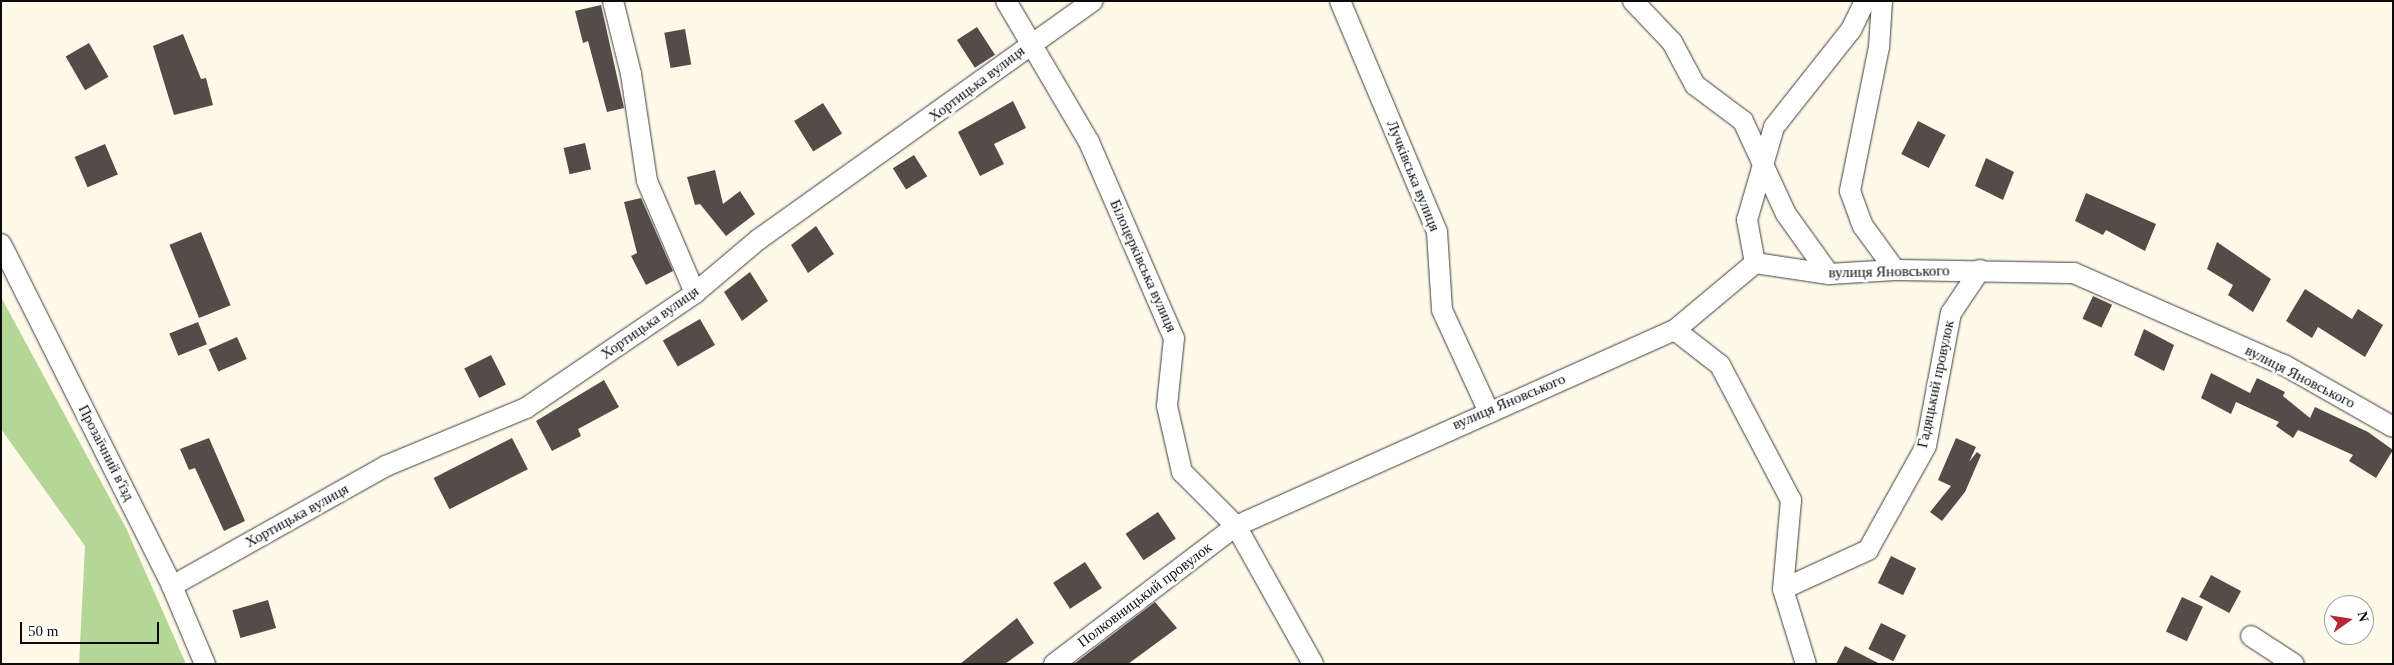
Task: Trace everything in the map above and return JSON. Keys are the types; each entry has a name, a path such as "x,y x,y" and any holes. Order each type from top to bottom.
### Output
{"street":[{"path":"613,1 631,74 647,181 695,292"},
{"name":"Білоцерківська вулиця","path":"1006,1 1089,142 1174,338 1168,406 1182,472 1236,526 1313,664"},
{"name":"Хортицька вулиця","path":"172,586 386,466 526,408 695,292 759,238 1093,1"},
{"name":"Лучківська вулиця","path":"1340,1 1437,232 1442,310 1488,410"},
{"path":"1633,1 1672,42 1695,86 1743,121 1764,160 1786,214 1829,274"},
{"path":"1754,262 1747,220 1774,127 1851,30 1865,1"},
{"path":"1882,1 1879,47 1850,191 1863,226 1895,270"},
{"name":"Прозаїчний в'їзд","path":"1,244 172,586 205,664"},
{"name":"вулиця Яновського","path":"1236,526 1488,410 1675,330 1754,262 1829,274 1895,270 2074,273 2284,365 2393,427"},
{"name":"Гадяцький провулок","path":"1783,589 1868,550 1926,446 1951,313 1980,270"},
{"path":"1675,330 1720,365 1791,500 1783,589 1806,664"},
{"name":"Полковницький провулок","path":"1054,664 1236,526"},
{"path":"2250,636 2294,664"}],"green space":[{"path":"1,297 126,528 186,664 79,664 85,546 1,429"}],"building":[{"path":"601,5 624,108 607,112 588,41 583,43 575,11"},
{"path":"977,27 995,55 975,68 957,40"},
{"path":"685,29 691,64 671,68 664,33"},
{"path":"183,34 201,79 206,78 213,105 174,115 153,46"},
{"path":"89,43 108,77 85,90 66,56"},
{"path":"1013,101 1026,128 994,144 1004,164 980,176 958,132"},
{"path":"823,103 842,134 813,152 794,121"},
{"path":"1918,121 1946,135 1929,168 1901,154"},
{"path":"585,143 591,169 570,174 564,148"},
{"path":"105,144 118,174 88,187 75,157"},
{"path":"914,155 927,176 906,189 893,168"},
{"path":"1986,158 2014,172 2003,200 1975,186"},
{"path":"715,170 723,204 740,191 755,214 726,236 700,204 695,205 687,177"},
{"path":"2086,193 2156,224 2145,251 2106,230 2103,235 2075,221"},
{"path":"641,198 673,271 646,285 631,256 637,253 624,202"},
{"path":"816,226 834,254 808,273 791,245"},
{"path":"201,232 231,305 199,318 169,245"},
{"path":"2217,242 2271,279 2253,312 2228,295 2233,285 2207,269"},
{"path":"750,272 768,301 742,321 724,292"},
{"path":"2305,289 2352,319 2358,309 2383,325 2365,357 2318,327 2312,338 2286,321"},
{"path":"2093,296 2112,305 2101,328 2082,319"},
{"path":"700,319 715,345 678,366 663,340"},
{"path":"198,322 207,344 178,356 169,334"},
{"path":"2144,329 2174,345 2164,371 2134,355"},
{"path":"237,337 247,359 218,372 209,350"},
{"path":"491,355 506,384 479,398 464,369"},
{"path":"2211,373 2250,393 2257,378 2285,392 2283,396 2310,418 2315,407 2368,432 2393,450 2376,478 2349,461 2353,455 2298,430 2293,438 2276,426 2279,422 2236,402 2231,414 2201,398"},
{"path":"604,380 619,407 578,429 581,436 552,451 536,421"},
{"path":"209,438 245,521 224,531 195,468 189,470 180,449"},
{"path":"512,438 528,469 449,509 434,478"},
{"path":"1956,438 1976,447 1969,462 1977,452 1981,455 1965,492 1942,521 1930,512 1951,486 1938,480"},
{"path":"1158,512 1176,539 1144,560 1126,534"},
{"path":"1891,556 1916,568 1903,595 1878,583"},
{"path":"1085,562 1102,588 1070,609 1053,583"},
{"path":"2211,575 2241,591 2229,613 2199,597"},
{"path":"2182,597 2203,607 2187,641 2166,631"},
{"path":"268,600 276,628 240,638 232,610"},
{"path":"1155,602 1177,628 1128,664 1074,664"},
{"path":"1017,618 1034,643 1005,664 960,664"},
{"path":"1881,623 1906,635 1893,661 1868,649"},
{"path":"1845,646 1880,664 1836,664"}]}
